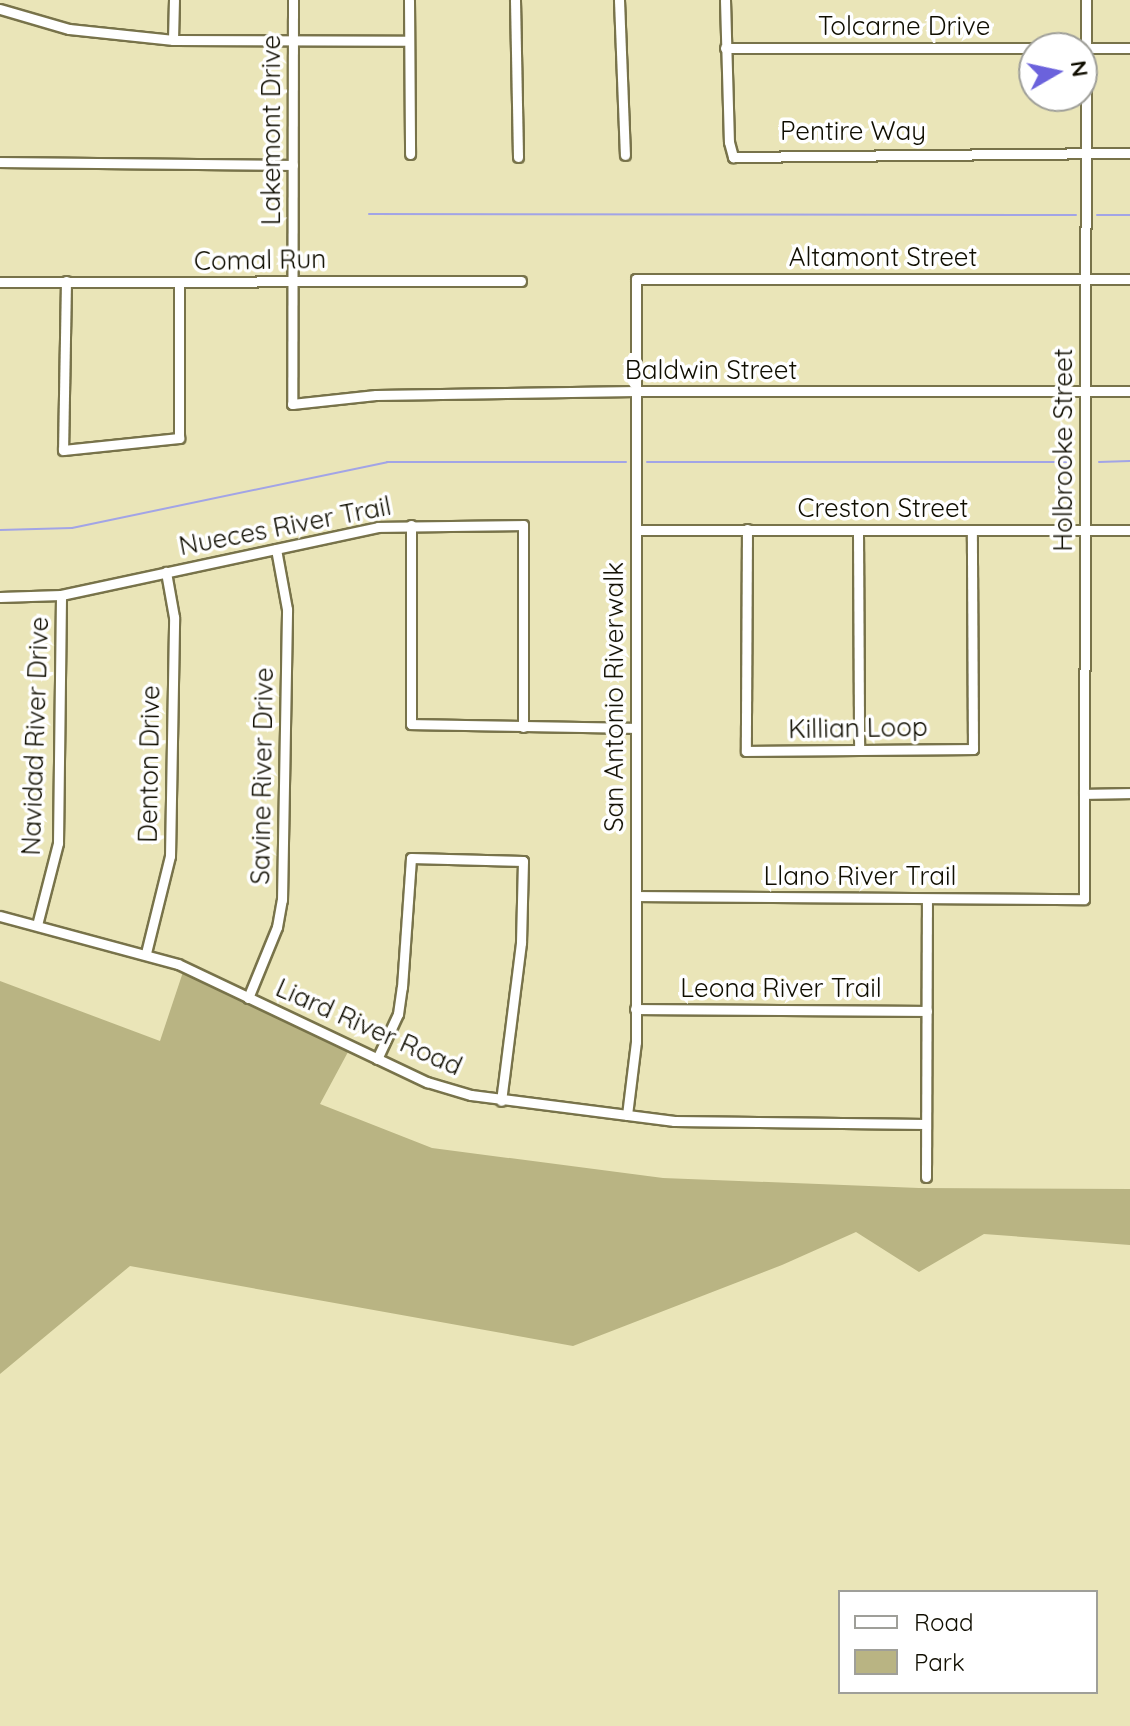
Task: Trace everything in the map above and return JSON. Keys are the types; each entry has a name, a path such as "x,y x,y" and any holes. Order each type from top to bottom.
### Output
{"street":[{"path":"173,40 174,0"},
{"name":"Lakemont Drive","path":"292,404 293,0"},
{"path":"409,0 410,154"},
{"path":"515,0 518,157"},
{"path":"619,0 625,155"},
{"name":"Pentire Way","path":"725,0 729,142 733,157 765,153 1130,153"},
{"name":"Holbrooke Street","path":"1086,0 1086,32"},
{"path":"0,9 69,29 173,40 409,41"},
{"name":"Tolcarne Drive","path":"725,48 1018,47"},
{"name":"Tolcarne Drive","path":"1098,47 1130,48"},
{"name":"Holbrooke Street","path":"1084,899 1085,112"},
{"path":"0,162 293,165"},
{"name":"Altamont Street","path":"636,279 1130,279"},
{"name":"San Antonio Riverwalk","path":"627,1115 635,1054 636,279"},
{"path":"66,281 63,450 179,438 179,283"},
{"name":"Comal Run","path":"0,282 521,281"},
{"name":"Baldwin Street","path":"292,404 376,395 636,391 1130,391"},
{"path":"411,525 411,724 636,728"},
{"name":"Nueces River Trail","path":"0,597 61,595 378,527 523,525 523,727"},
{"name":"Killian Loop","path":"747,529 746,751 973,749 972,530"},
{"name":"Creston Street","path":"636,530 1130,530"},
{"path":"858,532 859,750"},
{"name":"Savine River Drive","path":"248,998 277,927 282,900 287,609 276,549"},
{"name":"Denton Drive","path":"146,953 170,856 174,617 166,572"},
{"name":"Navidad River Drive","path":"37,925 58,843 61,595"},
{"path":"1084,794 1130,793"},
{"path":"377,1059 398,1014 411,858 523,861 521,943 501,1101"},
{"name":"Llano River Trail","path":"636,896 1084,899"},
{"path":"926,1177 927,899"},
{"name":"Liard River Road","path":"0,916 178,964 427,1082 501,1101 717,1123 926,1124"},
{"name":"Leona River Trail","path":"635,1009 927,1011"}],"green space":[{"path":"183,972 348,1052 320,1104 432,1148 663,1178 919,1188 1130,1189 1130,1245 984,1234 919,1272 856,1232 782,1265 573,1346 130,1266 0,1374 0,981 160,1041"}],"waterway":[{"path":"369,214 1076,215"},
{"path":"1097,215 1130,215"},
{"path":"1099,462 1130,461"},
{"path":"0,530 72,528 387,462 626,462"},
{"path":"647,462 1072,462"}]}
